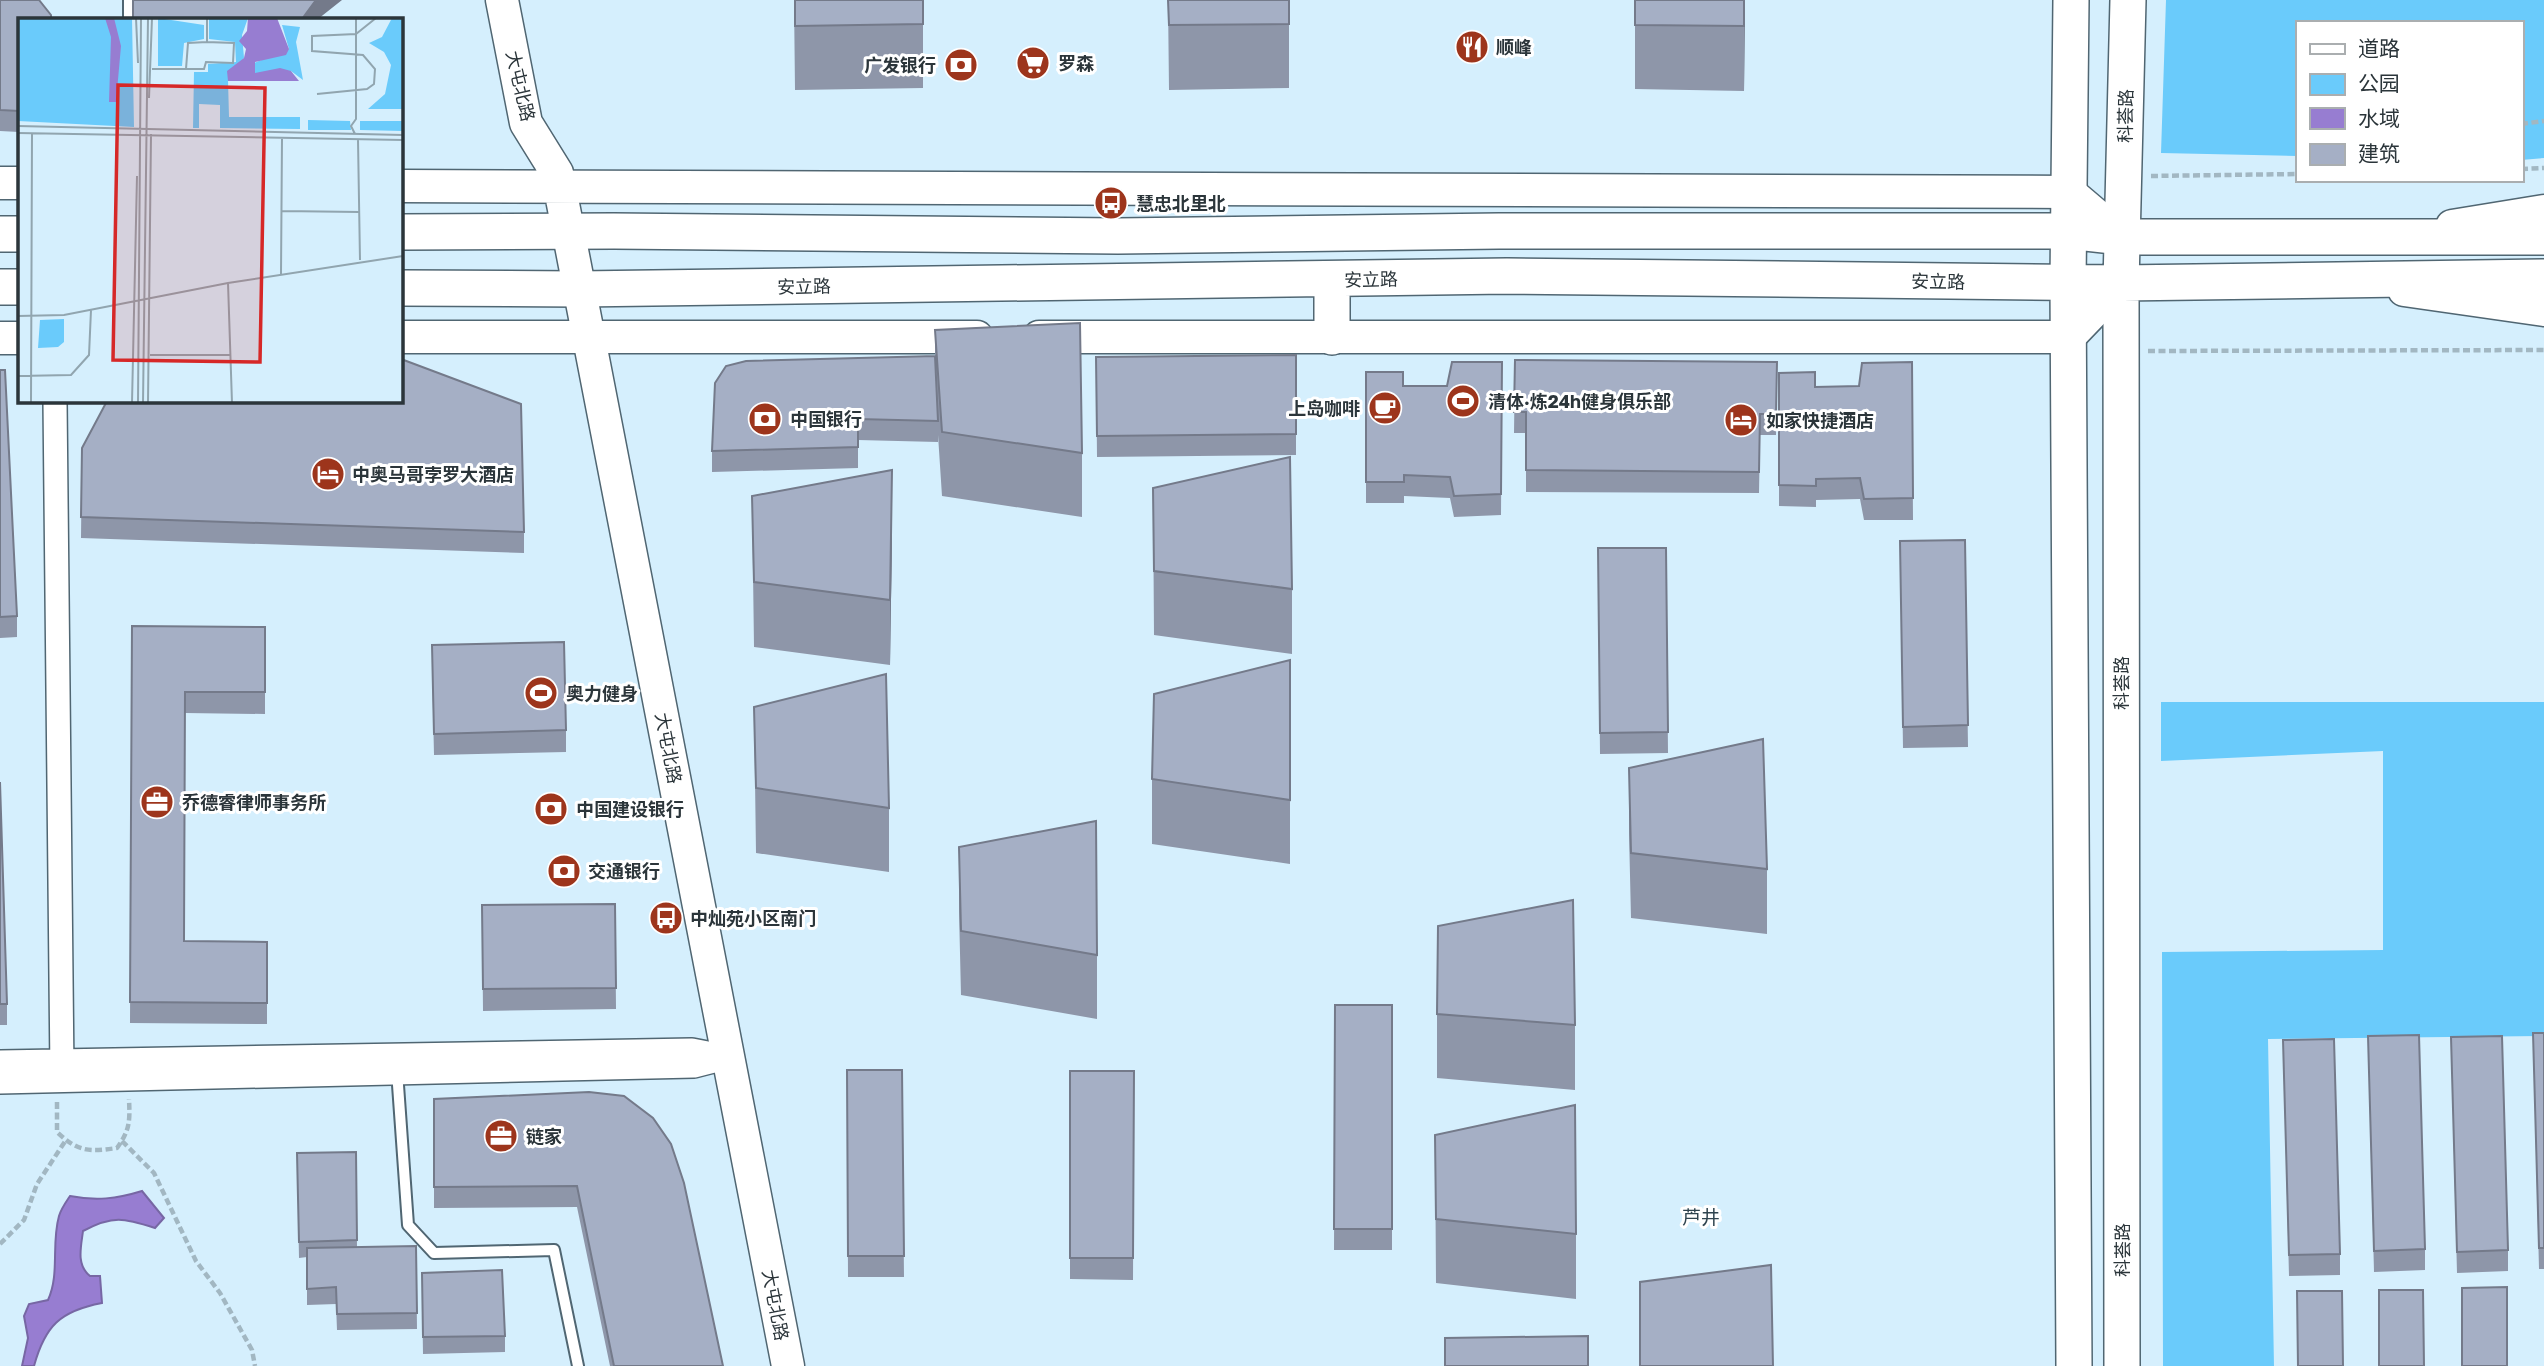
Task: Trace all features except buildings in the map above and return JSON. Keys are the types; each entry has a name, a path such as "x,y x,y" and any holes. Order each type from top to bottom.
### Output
{"main road":[{"path":"2071,0 2068,282 2074,1366"},
{"name":"科荟路","path":"2122,1366 2120,283 2128,0"},
{"path":"402,232 1105,236 1499,231 2068,231 2122,237 2544,237"},
{"path":"0,234 18,234"},
{"name":"安立路","path":"402,288 579,289 1507,276 2120,283 2544,277"},
{"path":"1332,279 1332,337"},
{"path":"0,287 18,287"}],"street":[{"name":"大屯北路","path":"502,0 526,123 557,173 788,1366"},
{"path":"0,183 18,183"},
{"path":"402,186 2069,192 2122,237"},
{"path":"2387,237 2544,211"},
{"name":"安立路","path":"2340,280 2544,310"},
{"path":"402,337 2069,337 2120,283"},
{"path":"0,338 18,338"},
{"path":"55,402 62,1071"},
{"path":"0,1062 127,1080 692,1049 729,1057"},
{"path":"0,1082 62,1071 397,1064"}],"lane":[{"path":"129,0 129,18"},
{"path":"397,1064 408,1225 434,1253 554,1250 578,1366"}],"path":[{"path":"2523,124 2544,121"},
{"path":"2523,169 2544,168"},
{"path":"2124,176 2296,174"},
{"path":"2120,351 2544,350"},
{"path":"62,1071 56,1106 57,1132 72,1146 94,1152 117,1148 128,1133 130,1116 127,1080"},
{"path":"0,1244 24,1220 37,1184 66,1140"},
{"path":"122,1141 154,1173 195,1261 220,1293 252,1349 255,1366"}],"green space":[{"path":"2166,0 2544,0 2544,158 2523,160 2523,21 2296,21 2296,156 2161,153"},
{"path":"2161,702 2544,702 2544,1036 2268,1039 2274,1366 2163,1366 2162,952 2383,950 2383,751 2161,761"}],"water":[{"path":"142,1191 164,1218 155,1228 135,1222 111,1220 83,1231 81,1261 90,1276 100,1276 102,1303 87,1306 56,1322 43,1340 34,1366 22,1366 28,1338 24,1316 29,1304 48,1300 52,1290 59,1216 70,1196 106,1198"}],"place":[{"name":"顺峰","path":"1472,47"},
{"name":"罗森","path":"1033,63"},
{"name":"广发银行","path":"961,65"},
{"name":"慧忠北里北","path":"1111,203"},
{"name":"清体·炼24h健身俱乐部","path":"1463,401"},
{"name":"上岛咖啡","path":"1385,408"},
{"name":"中国银行","path":"765,419"},
{"name":"如家快捷酒店","path":"1741,420"},
{"name":"中奥马哥孛罗大酒店","path":"328,474"},
{"name":"奥力健身","path":"541,693"},
{"name":"乔德睿律师事务所","path":"157,802"},
{"name":"中国建设银行","path":"551,809"},
{"name":"交通银行","path":"564,871"},
{"name":"中灿苑小区南门","path":"666,918"},
{"name":"链家","path":"501,1136"}],"district":[{"name":"芦井","path":"1701,1216"}]}
